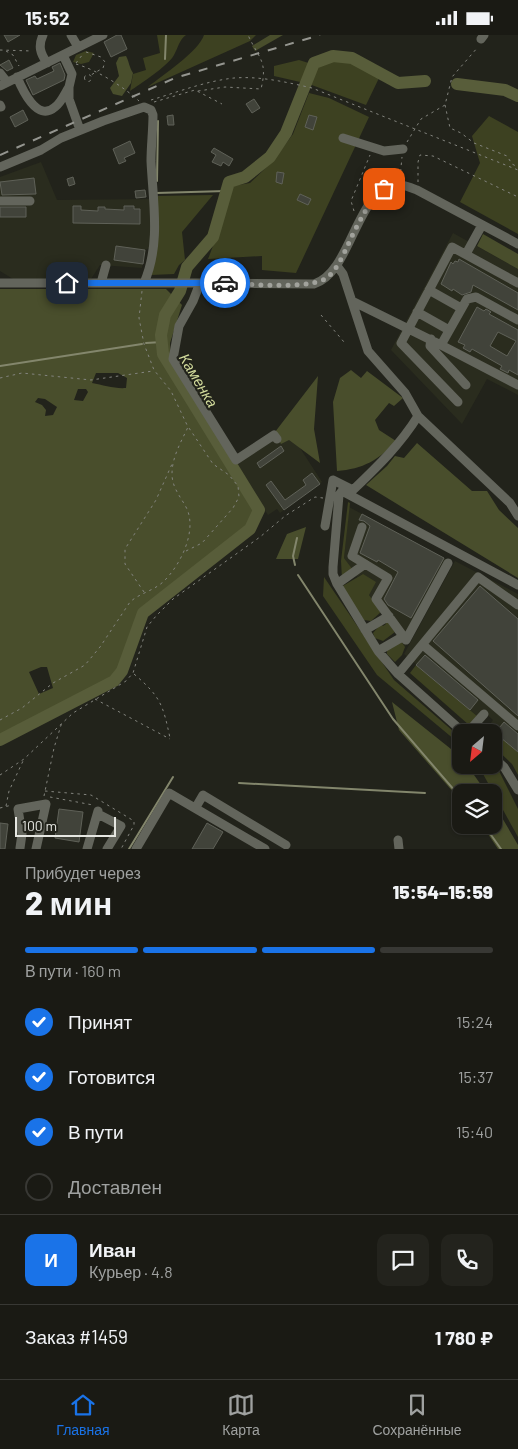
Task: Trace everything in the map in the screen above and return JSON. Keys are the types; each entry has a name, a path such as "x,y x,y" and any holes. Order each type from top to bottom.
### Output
{"street":[{"path":"43,35 40,41 40,51 47,63"},
{"path":"71,35 78,47"},
{"path":"0,73 3,84 103,35"},
{"path":"64,54 72,73 69,99 80,130"},
{"path":"20,76 28,100 42,110 50,110 56,107 69,87"},
{"path":"0,167 80,130 148,106 153,115 151,162 155,231 152,255 144,283"},
{"path":"342,138 384,151 402,149"},
{"path":"0,283 314,284 327,278 337,266 371,201 384,189 399,185 417,190 518,244"},
{"path":"0,201 30,201"},
{"path":"466,254 482,225"},
{"path":"458,402 401,343 408,329 452,247 518,283"},
{"path":"337,266 343,274 368,351 405,393 418,416 510,503 518,516"},
{"path":"100,283 102,270"},
{"path":"196,283 193,301 179,326 173,359 236,460 274,435 277,439"},
{"path":"429,290 461,308"},
{"path":"441,345 467,299 476,297 518,320"},
{"path":"352,301 431,339 518,385"},
{"path":"417,312 449,330"},
{"path":"431,339 430,346 466,385"},
{"path":"325,526 333,480 353,490 406,436 418,416"},
{"path":"456,724 398,674 378,651 337,584 333,574 333,567 339,495 342,491 518,585"},
{"path":"362,527 352,556 388,578 376,599 406,639 448,563"},
{"path":"337,584 364,564"},
{"path":"398,674 478,577 518,605"},
{"path":"365,630 388,616"},
{"path":"378,651 404,636"},
{"path":"423,645 518,726"},
{"path":"475,724 484,714"},
{"path":"502,765 518,790"},
{"path":"136,849 170,793 265,849"},
{"path":"196,807 203,795 286,845"},
{"path":"21,849 22,834 18,809 46,804 36,849"},
{"path":"87,849 98,812 121,826 107,849"}],"path":[{"path":"148,106 154,101 195,90 225,87 261,89 264,79 262,60 248,35"},
{"path":"482,37 478,47 452,77 445,105 450,128 461,133 474,143 507,156 512,164 518,168"},
{"path":"6,50 13,55 20,76"},
{"path":"0,51 40,51"},
{"path":"75,63 86,52 104,59 103,68 91,75"},
{"path":"64,54 75,63 96,72 148,106"},
{"path":"148,106 206,84 234,78 264,79 298,84 518,168"},
{"path":"198,91 222,105"},
{"path":"399,185 402,149 421,119 445,105"},
{"path":"358,224 351,201 373,148"},
{"path":"417,190 420,155 427,155 433,156 518,197"},
{"path":"144,283 139,318 144,344 154,370 171,391 188,427 213,464 230,475 238,487 239,497 233,508 202,543 185,551"},
{"path":"321,315 344,342"},
{"path":"0,378 22,373 91,380 154,370"},
{"path":"144,593 125,564 125,549 156,500 188,427"},
{"path":"0,720 22,708 53,683 84,665 100,647 130,601 162,582 185,551 190,529 190,518 173,483 173,462"},
{"path":"0,775 24,759 62,722 95,699 126,681 133,673 147,627 173,599 260,537 285,516 315,497"},
{"path":"95,699 170,739 163,708 151,688 133,673"},
{"path":"44,797 54,748 62,722"},
{"path":"6,806 8,791 24,759"}],"shaded area":[{"path":"41,162 57,200 152,199 152,231 149,248 145,250 142,268 100,265 91,279 13,279 0,271 0,177"},
{"path":"453,233 518,269 518,395 487,379 462,424 391,350"},
{"path":"289,431 322,482 280,513 277,509 268,515 235,465"},
{"path":"349,507 451,562 405,647 369,595 363,574 357,577 344,558"},
{"path":"455,561 518,594 518,752 502,739 502,724 490,724 493,720 482,710 477,716 404,654"}],"green space":[{"path":"157,35 186,35 166,64 154,75 130,91 133,74 146,70 143,58 160,53"},
{"path":"204,35 256,35 250,41 148,87 188,55"},
{"path":"270,35 283,35 255,51 252,46"},
{"path":"86,51 94,53 89,62 81,64 73,62 76,55"},
{"path":"126,56 133,73 131,83 122,96 113,94 110,88 119,76 116,63 119,57"},
{"path":"331,58 357,63 379,78 366,105 309,84 274,76 274,66 299,60 315,65"},
{"path":"309,93 329,98 369,117 296,273 262,270 262,256 208,259 233,186 250,183 273,161 293,134"},
{"path":"489,116 518,132 518,234 460,202 480,163 472,136"},
{"path":"213,195 182,232 185,260 179,265 174,274 151,275 155,196"},
{"path":"483,234 518,254 518,269 477,246"},
{"path":"0,289 166,289 182,305 170,343 171,360 259,508 247,526 139,610 115,676 0,736","holes":["96,373 118,373 127,378 126,388 92,383","78,389 86,389 88,392 83,401 74,400","38,398 45,399 57,407 53,415 45,416 46,410 42,405 35,402","41,667 47,667 53,688 39,694 29,672"]},
{"path":"351,370 361,378 367,371 403,398 394,406 389,403 375,420 379,430 396,441 377,458 363,466 337,471 333,402 340,378"},
{"path":"318,376 314,429 320,463 289,440 281,444 275,432"},
{"path":"417,443 472,491 487,491 499,510 518,528 518,578 366,485 395,456 404,458"},
{"path":"348,502 350,503 344,558 353,570 342,579 341,561"},
{"path":"306,527 298,559 276,559 287,534"},
{"path":"363,574 376,582 369,595 381,612 371,621 364,620 341,587"},
{"path":"324,577 394,680 452,730 452,738 377,675 323,596"},
{"path":"387,621 395,632 383,641 375,638 373,633 381,624 383,626 386,624 385,622"},
{"path":"401,641 405,647 402,655 395,662 387,654 387,649"},
{"path":"416,665 477,716 468,724 410,673"},
{"path":"392,702 452,750 452,774 473,774 480,784 452,784 452,791 399,730"},
{"path":"502,739 518,752 518,775 512,764 502,755"},
{"path":"483,774 500,774 518,809 518,837 502,808 502,784 489,784"},
{"path":"502,818 518,845 518,849 498,849 488,834 502,834"}],"building":[{"path":"4,35 20,35 8,42"},
{"path":"117,35 121,35 127,49 111,57 104,42"},
{"path":"9,60 13,68 7,71 0,65"},
{"path":"60,63 65,75 64,80 33,95 26,80 35,76 37,79 54,71 52,67"},
{"path":"254,99 260,108 252,113 246,104"},
{"path":"23,110 28,120 15,127 10,117"},
{"path":"173,115 174,125 168,125 167,116"},
{"path":"309,115 317,117 313,130 305,127"},
{"path":"130,141 135,153 124,158 126,161 119,164 113,149"},
{"path":"214,148 233,159 229,166 223,162 221,166 212,162 216,155 211,152"},
{"path":"277,172 284,173 282,184 276,182"},
{"path":"73,177 75,184 69,186 67,179"},
{"path":"34,178 36,194 2,195 0,182"},
{"path":"145,190 146,197 136,198 135,191"},
{"path":"300,194 311,199 308,205 297,200"},
{"path":"73,206 81,206 81,210 98,211 98,207 124,210 124,206 134,206 134,209 140,209 140,224 73,223"},
{"path":"0,207 26,207 26,217 0,217"},
{"path":"116,246 145,250 143,264 114,260"},
{"path":"459,259 518,293 518,310 473,285 471,292 462,295 441,284 451,262 453,264 455,261 458,262"},
{"path":"477,307 484,311 486,309 491,312 489,314 518,330 518,375 509,370 508,373 500,369 502,366 472,349 470,352 463,348 465,345 458,342","holes":["498,332 516,341 507,356 490,346"]},
{"path":"281,446 284,451 260,468 257,463"},
{"path":"312,473 320,484 284,510 266,485 271,481 285,500 306,485 303,480"},
{"path":"362,514 444,558 411,618 388,605 384,599 398,572 378,560 377,562 360,553 370,526 364,521 359,520"},
{"path":"480,586 518,619 518,716 433,641"},
{"path":"425,655 478,700 470,710 416,665"},
{"path":"504,722 518,734 518,752 502,739 502,724"},
{"path":"59,809 83,812 79,842 55,838"},
{"path":"0,823 8,824 5,849 0,849"},
{"path":"207,823 223,832 213,849 192,849"}],"waterway":[{"path":"165,59 166,35"},
{"name":"Каменка","path":"0,740 114,681 122,671 143,613 250,529 259,510 163,354 161,335 165,315 180,291 187,267 213,237 229,182 245,177 270,157 286,133 314,63 333,56 352,58 398,83 425,81"},
{"name":"Каменка","path":"457,84 505,90 518,96"},
{"path":"157,181 158,121"},
{"path":"156,193 226,191"},
{"path":"146,343 162,342"},
{"path":"0,366 142,344"},
{"path":"295,565 293,556 297,538"},
{"path":"298,575 393,719 452,788"},
{"path":"129,849 173,777"},
{"path":"239,783 425,793"},
{"path":"490,834 501,849"}],"railway":[{"path":"0,155 175,78 320,35"}],"way so far":[{"path":"225,283 304,285 321,282 337,266 371,201 384,189"}],"route":[{"path":"67,283 225,283"}]}
